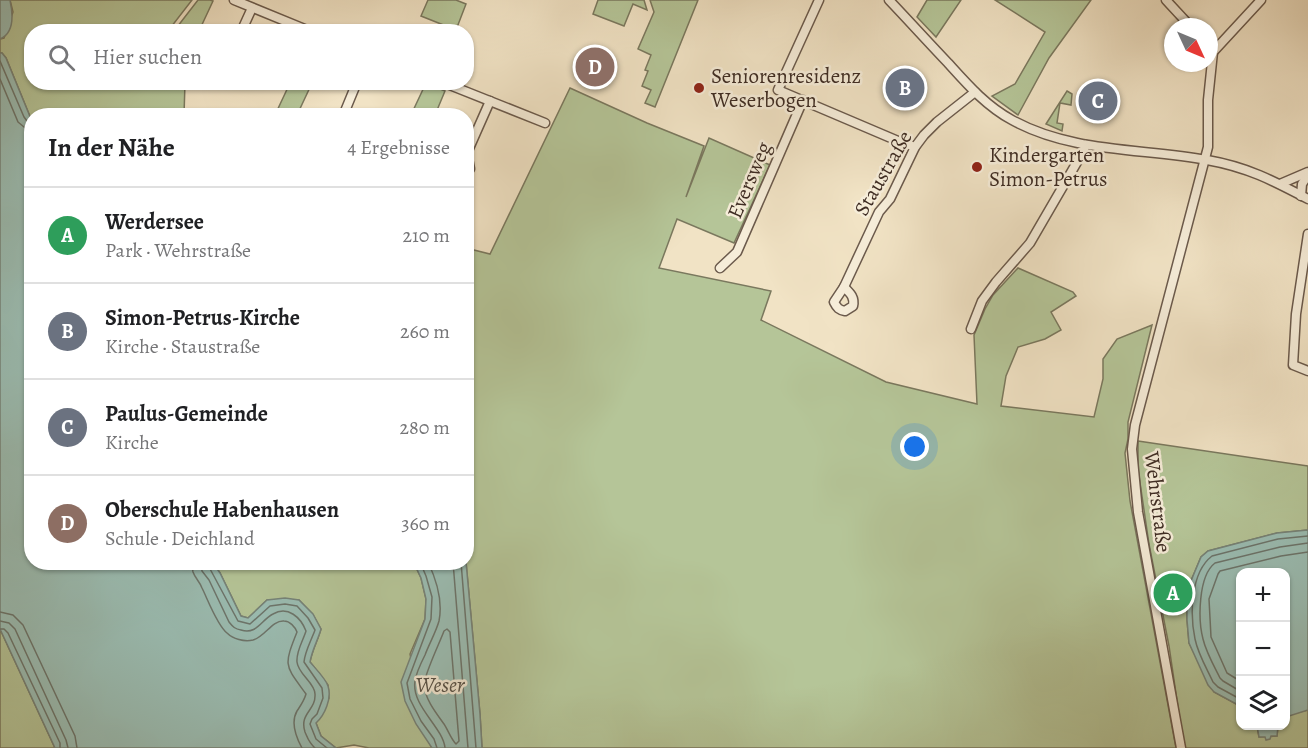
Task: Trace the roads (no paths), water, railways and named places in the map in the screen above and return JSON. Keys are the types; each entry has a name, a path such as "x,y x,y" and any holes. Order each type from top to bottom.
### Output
{"street":[{"path":"234,0 292,24"},
{"path":"819,0 778,90 915,147"},
{"path":"889,0 975,92 999,112 1024,126 1062,140 1086,145 1204,159 1248,170 1305,197"},
{"path":"1166,0 1183,18"},
{"path":"1218,43 1261,0"},
{"path":"245,24 252,8"},
{"name":"Wehrstraße","path":"1181,748 1138,512 1132,449 1135,425 1209,147 1210,72"},
{"path":"346,108 354,90"},
{"path":"462,90 545,123"},
{"name":"Staustraße","path":"844,287 879,212 890,199 915,147 938,122 975,92"},
{"name":"Eversweg","path":"720,268 737,252 803,100"},
{"path":"474,137 490,101"},
{"path":"971,329 982,301 1030,243 1086,145"},
{"path":"1280,184 1308,173"},
{"path":"1305,197 1302,184 1308,173"},
{"path":"1308,234 1296,314 1293,365 1308,371"}],"water":[{"path":"0,0 10,0 12,17 11,28 0,39"},
{"path":"0,53 2,53 26,108 24,108 24,570 218,570 241,616 248,618 267,600 285,598 299,600 313,614 321,629 310,662 327,683 329,696 325,711 316,723 321,736 336,748 55,748 0,629"},
{"path":"1308,530 1308,710 1290,716 1290,568 1236,568 1236,704 1214,692 1208,685 1189,643 1187,620 1188,588 1201,557 1208,551 1277,533"},
{"name":"Weser","path":"417,570 467,570 482,748 432,748 416,724 405,701 401,682 425,619 426,599"},
{"path":"1258,730 1278,730 1277,736 1271,736 1270,739 1259,737"}],"place":[{"name":"Oberschule Habenhausen","path":"595,67"},
{"name":"Seniorenresidenz Weserbogen","path":"699,88"},
{"name":"Simon-Petrus-Kirche","path":"905,88"},
{"name":"Paulus-Gemeinde","path":"1098,101"},
{"name":"Kindergarten Simon-Petrus","path":"977,167"},
{"name":"Werdersee","path":"1173,593"}]}
